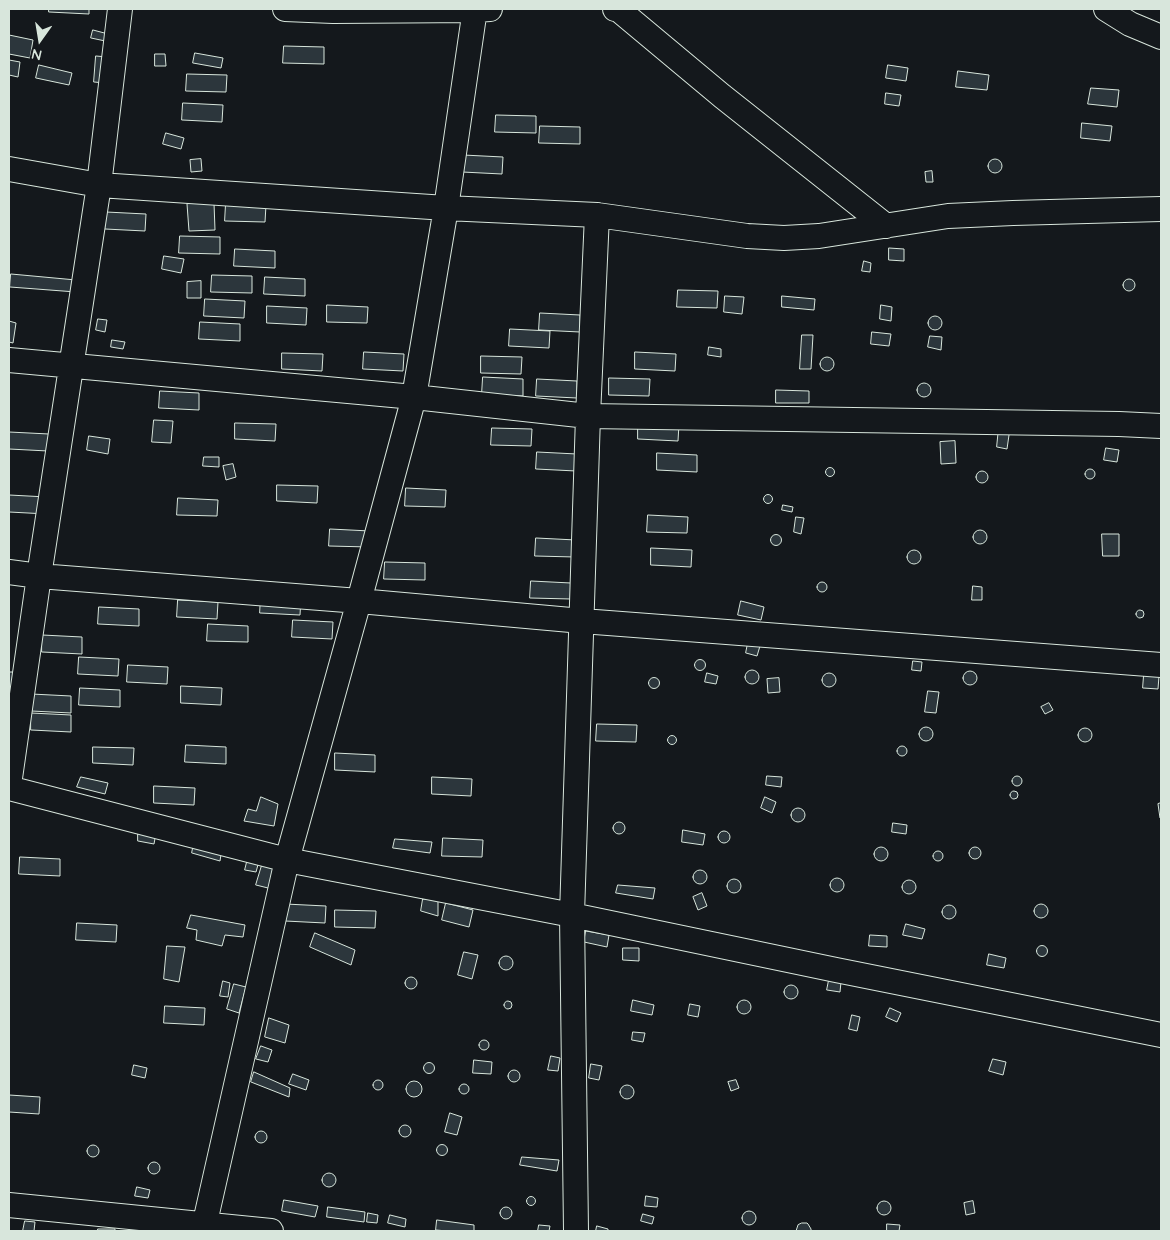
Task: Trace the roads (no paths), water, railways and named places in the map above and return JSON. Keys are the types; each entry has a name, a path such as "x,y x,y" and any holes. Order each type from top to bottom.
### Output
{"street":[{"path":"120,9 99,185 9,786 287,860 1161,1035"},
{"path":"203,1228 287,860 414,397 480,9 333,12 285,9"},
{"path":"615,9 886,226"},
{"path":"1106,9 1130,24 1161,37"},
{"path":"9,169 99,185 446,208 597,215 747,236 784,238 819,236 948,216 1013,212 1161,209"},
{"path":"576,1231 572,916 588,416 597,215"},
{"path":"9,360 414,397 588,416 1161,426"},
{"path":"9,572 582,621 1161,665"},
{"path":"9,1206 203,1228 271,1231"}]}
